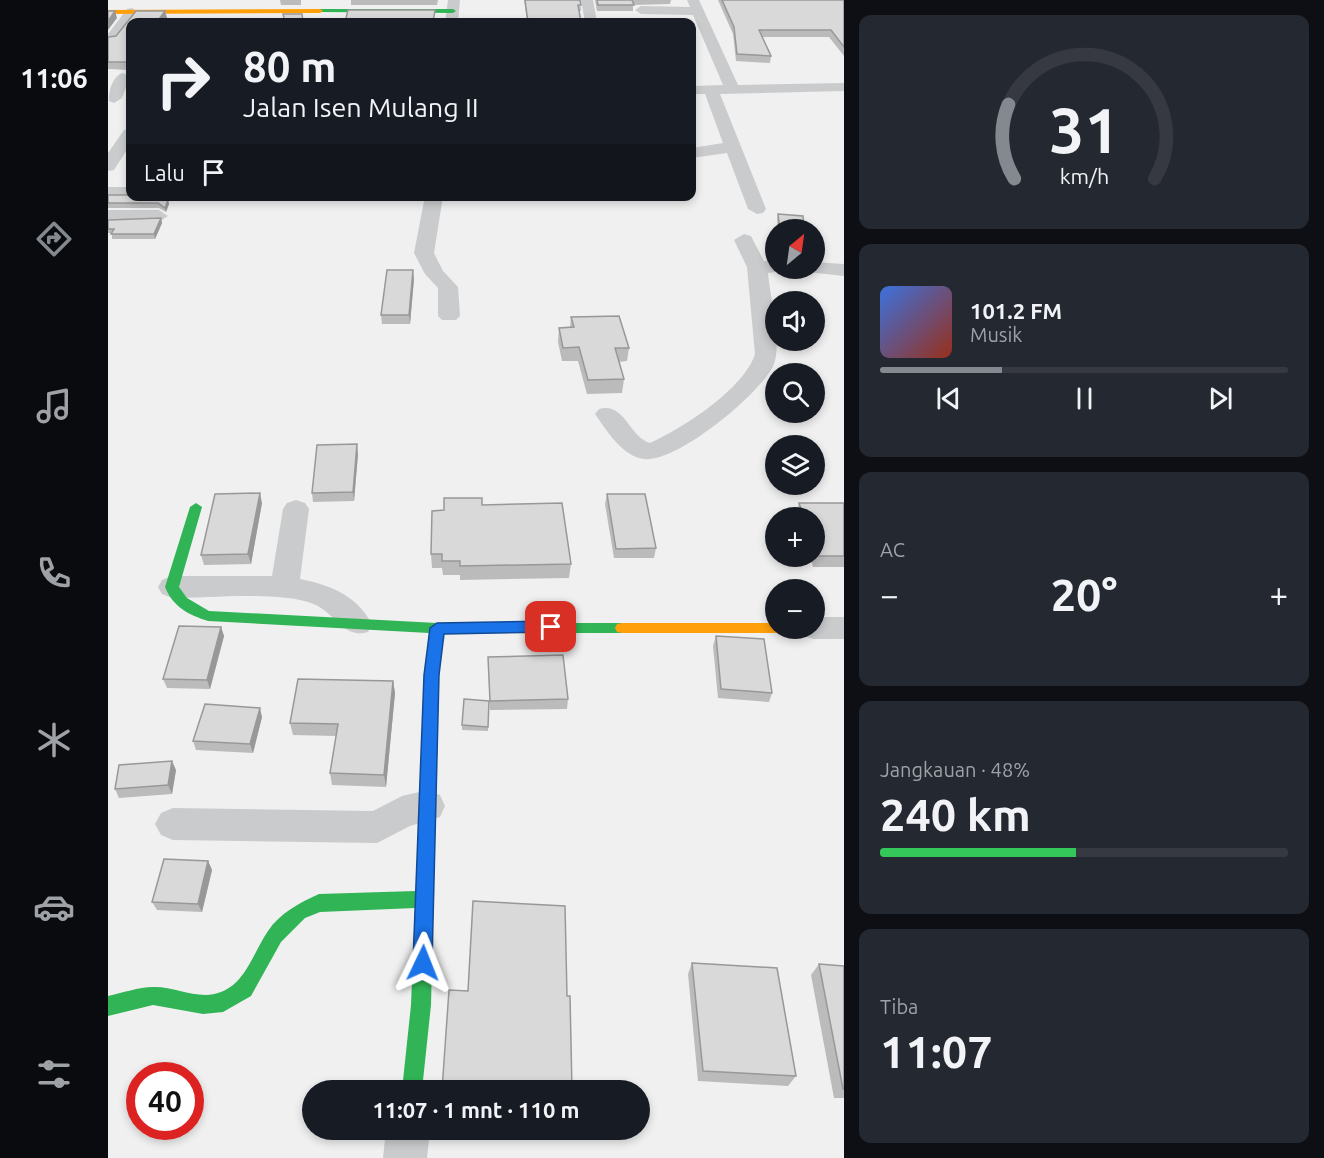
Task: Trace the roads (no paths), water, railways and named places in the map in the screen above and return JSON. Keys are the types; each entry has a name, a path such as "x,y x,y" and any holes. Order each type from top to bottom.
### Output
{"street":[{"path":"587,0 590,18"},
{"path":"641,10 696,5 733,90"},
{"path":"108,12 453,11"},
{"path":"128,18 132,12"},
{"path":"123,48 110,43 126,20"},
{"path":"111,98 123,77"},
{"path":"696,90 844,87"},
{"path":"711,90 757,209"},
{"path":"108,166 126,139"},
{"path":"696,152 733,147"},
{"path":"108,192 126,192"},
{"path":"433,201 424,253 435,274 448,287 450,316"},
{"path":"108,216 159,216"},
{"path":"744,240 765,266"},
{"path":"825,265 844,270"},
{"path":"607,414 637,448 650,452 658,451 731,401 759,371 765,354 766,279"},
{"path":"196,507 172,587 178,600 208,616 437,628 765,628"},
{"path":"285,587 296,509"},
{"path":"172,587 285,587 329,598 344,608 357,624"},
{"path":"413,1080 421,1005 432,675 437,628"},
{"path":"825,628 844,628"},
{"path":"172,824 377,827 402,812 428,806"},
{"path":"108,1006 152,996 199,1002 226,1001 242,990 280,927 288,918 306,907 319,903 425,899"},
{"path":"405,1158 407,1140"}]}
